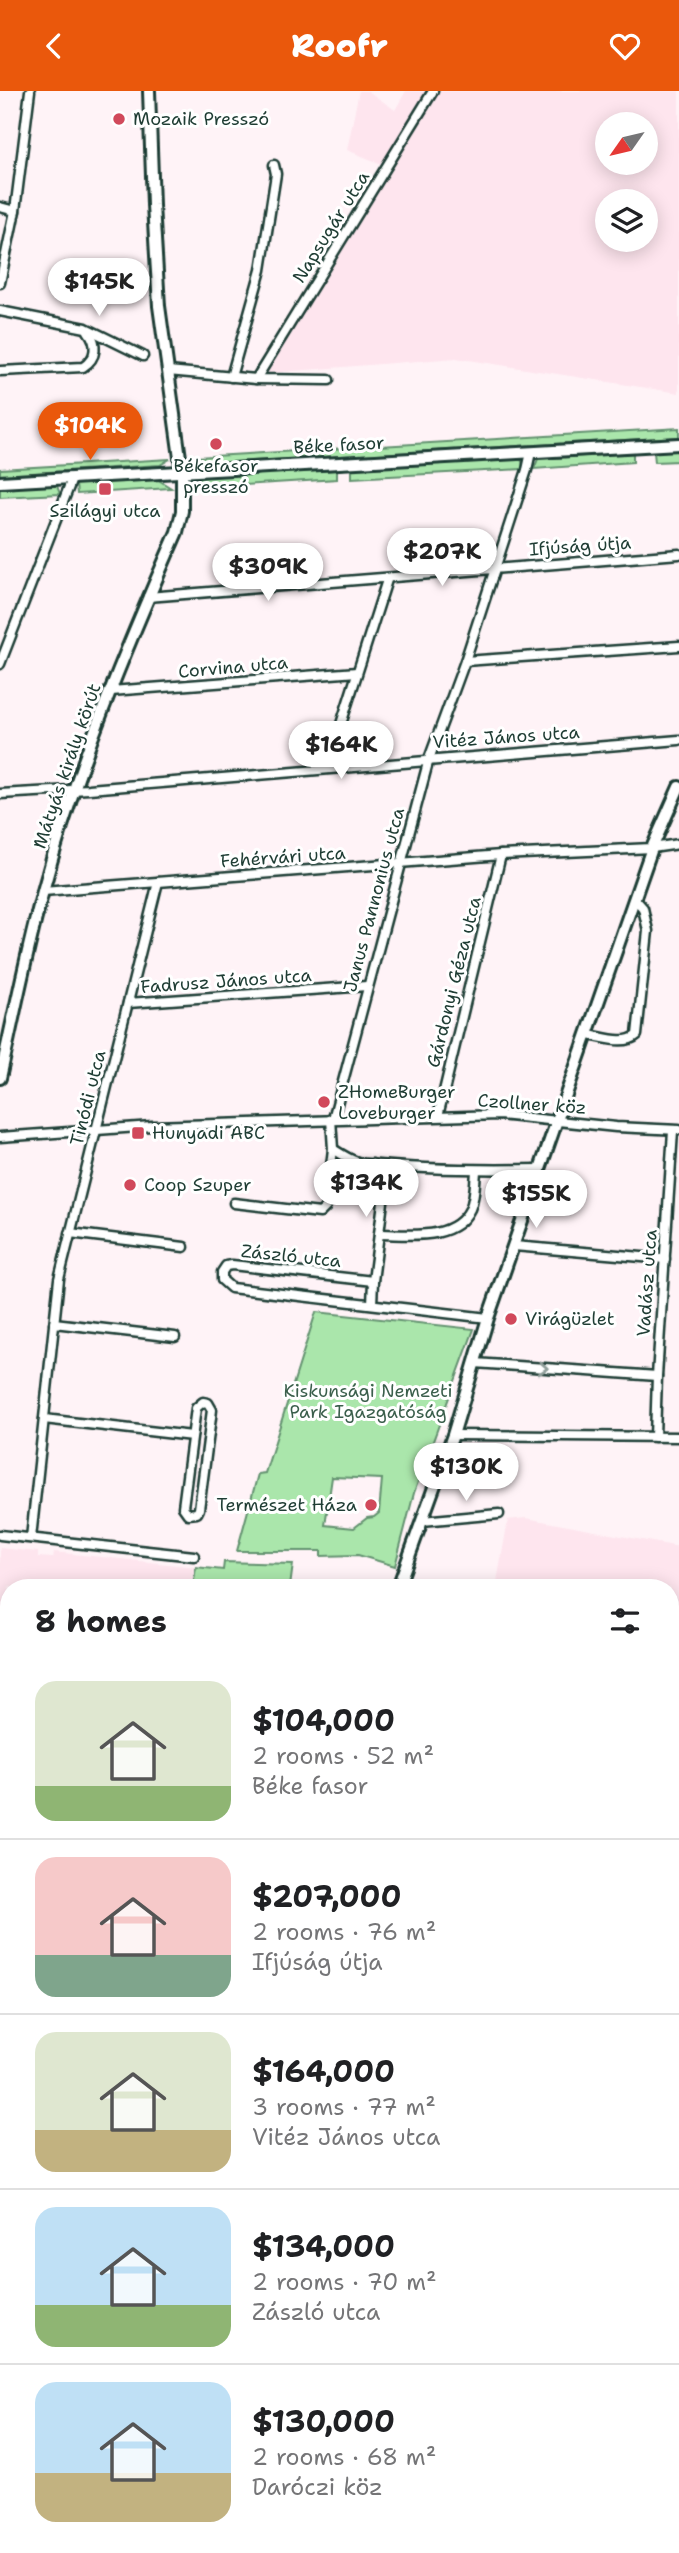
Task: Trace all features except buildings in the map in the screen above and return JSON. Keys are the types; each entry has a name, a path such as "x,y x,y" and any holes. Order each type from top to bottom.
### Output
{"street":[{"path":"0,283 15,211 30,91"},
{"name":"Mátyás király körút","path":"0,1078 43,891 75,789 148,597 177,532 182,511 182,472 159,306 152,205 149,91"},
{"name":"Napsugár utca","path":"256,379 433,91"},
{"path":"231,377 261,270 276,174 274,165"},
{"path":"0,207 15,211"},
{"path":"0,311 86,328 143,356"},
{"path":"0,371 83,367 92,359 95,349 91,334 86,328"},
{"path":"168,371 256,379 329,380"},
{"name":"Béke fasor","path":"0,482 679,444"},
{"name":"Janus Pannonius utca","path":"332,1119 429,759 465,661 531,452"},
{"path":"0,664 72,479"},
{"name":"Ifjúság útja","path":"148,597 387,580 494,568 679,554"},
{"path":"327,768 387,580"},
{"path":"465,661 679,646"},
{"name":"Corvina utca","path":"111,691 357,672"},
{"name":"Vitéz János utca","path":"0,794 679,740"},
{"path":"401,1579 453,1435 488,1318 556,1121 652,848 679,787"},
{"name":"Fehérvári utca","path":"43,891 501,855 679,845"},
{"name":"Gárdonyi Géza utca","path":"438,1116 501,855"},
{"name":"Tinódi utca","path":"32,1538 59,1279 158,883"},
{"path":"588,1035 625,1041 637,1035 648,931 643,908 635,899"},
{"name":"Fadrusz János utca","path":"128,1003 367,986"},
{"name":"Czollner köz","path":"0,1137 97,1129 214,1128 332,1119 499,1115 676,1131"},
{"path":"234,1203 320,1213 327,1207 334,1149 332,1119"},
{"name":"Vadász utca","path":"655,1437 665,1259 676,1131"},
{"path":"334,1149 349,1159 372,1164 476,1171 541,1169"},
{"path":"372,1164 381,1177 384,1194 372,1304"},
{"path":"379,1234 424,1234 441,1232 454,1226 470,1209 476,1171"},
{"path":"70,1233 184,1247"},
{"path":"514,1246 665,1259"},
{"name":"Zászló utca","path":"373,1281 232,1265 226,1266 222,1272 222,1280 231,1288 488,1318"},
{"path":"54,1323 175,1337"},
{"path":"475,1363 657,1376"},
{"path":"203,1402 208,1403 212,1410 201,1496 199,1509 193,1515 185,1512 183,1507 192,1436 196,1408 203,1402"},
{"path":"44,1419 192,1436"},
{"path":"453,1435 679,1437"},
{"path":"422,1521 499,1514"},
{"path":"0,1535 194,1556"}],"shaded area":[{"path":"359,91 368,91 395,110 406,91 679,91 679,393 456,358 268,373 263,366 389,167 347,150"},
{"path":"526,1518 679,1547 679,1579 497,1579 508,1520"},
{"path":"0,1548 38,1552 38,1557 53,1558 54,1552 196,1567 194,1579 0,1579"}],"green space":[{"path":"679,428 679,437 201,464 197,461 197,457"},
{"path":"679,450 679,461 655,462 654,452"},
{"path":"633,453 633,462 534,469 538,459"},
{"path":"517,458 522,461 523,469 352,478 352,467"},
{"path":"170,459 160,465 0,475 0,469"},
{"path":"337,470 337,479 196,488 198,479 204,477"},
{"path":"157,479 171,488 77,494 76,484"},
{"path":"57,486 60,494 0,497 0,487"},
{"name":"Kiskunsági Nemzeti Park Igazgatóság","path":"316,1312 474,1329 414,1493 395,1566 358,1555 321,1556 321,1551 237,1551 258,1474 265,1473","holes":["332,1477 382,1479 379,1513 354,1528 325,1525"]},
{"path":"224,1562 293,1564 291,1579 194,1579 196,1567 223,1570"}],"place":[{"name":"Mozaik Presszó","path":"119,119"},
{"name":"Békefasor presszó","path":"216,444"},
{"name":"Szilágyi utca","path":"105,489"},
{"name":"ZHomeBurger Loveburger","path":"324,1102"},
{"name":"Hunyadi ABC","path":"138,1133"},
{"name":"Coop Szuper","path":"130,1185"},
{"name":"Virágüzlet","path":"511,1319"},
{"name":"Természet Háza","path":"371,1505"}]}
